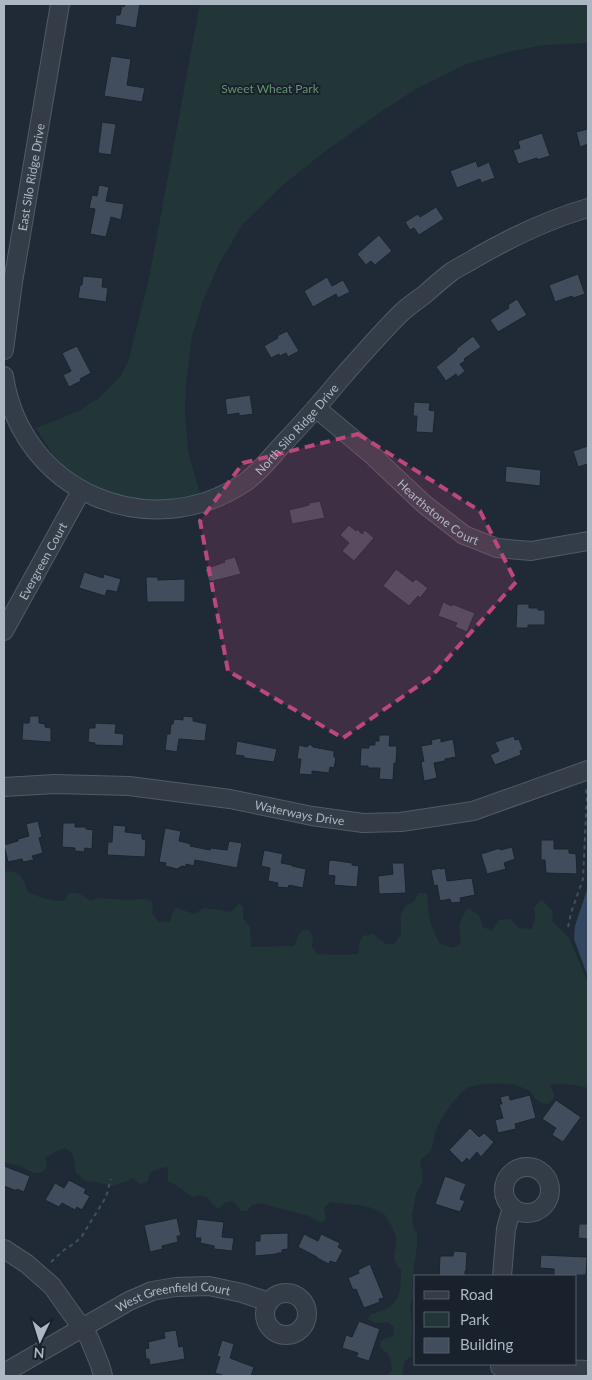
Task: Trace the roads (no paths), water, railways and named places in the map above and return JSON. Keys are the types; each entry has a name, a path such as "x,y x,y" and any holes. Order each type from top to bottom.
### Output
{"street":[{"name":"East Silo Ridge Drive","path":"4,350 8,281 60,4"},
{"name":"North Silo Ridge Drive","path":"5,384 12,408 32,446 51,468 81,491 128,507 166,509 200,503 231,490 254,475 401,314 451,273 506,241 570,213 588,208"},
{"name":"Hearthstone Court","path":"316,408 371,454 424,504 464,535 496,548 531,551 588,541"},
{"name":"Evergreen Court","path":"4,631 81,491"},
{"name":"Waterways Drive","path":"4,787 60,784 129,786 230,800 312,816 363,823 401,822 473,811 585,771"},
{"path":"502,1275 506,1229 512,1207"},
{"path":"4,1249 28,1264 52,1286 89,1338 104,1376"},
{"name":"West Greenfield Court","path":"4,1373 82,1328 152,1291 176,1287 209,1286 242,1293 268,1302"},
{"path":"499,1369 588,1370"}],"water":[{"path":"588,887 588,977 574,939 575,926"}],"park label":[{"name":"Sweet Wheat Park","path":"270,88"}]}
